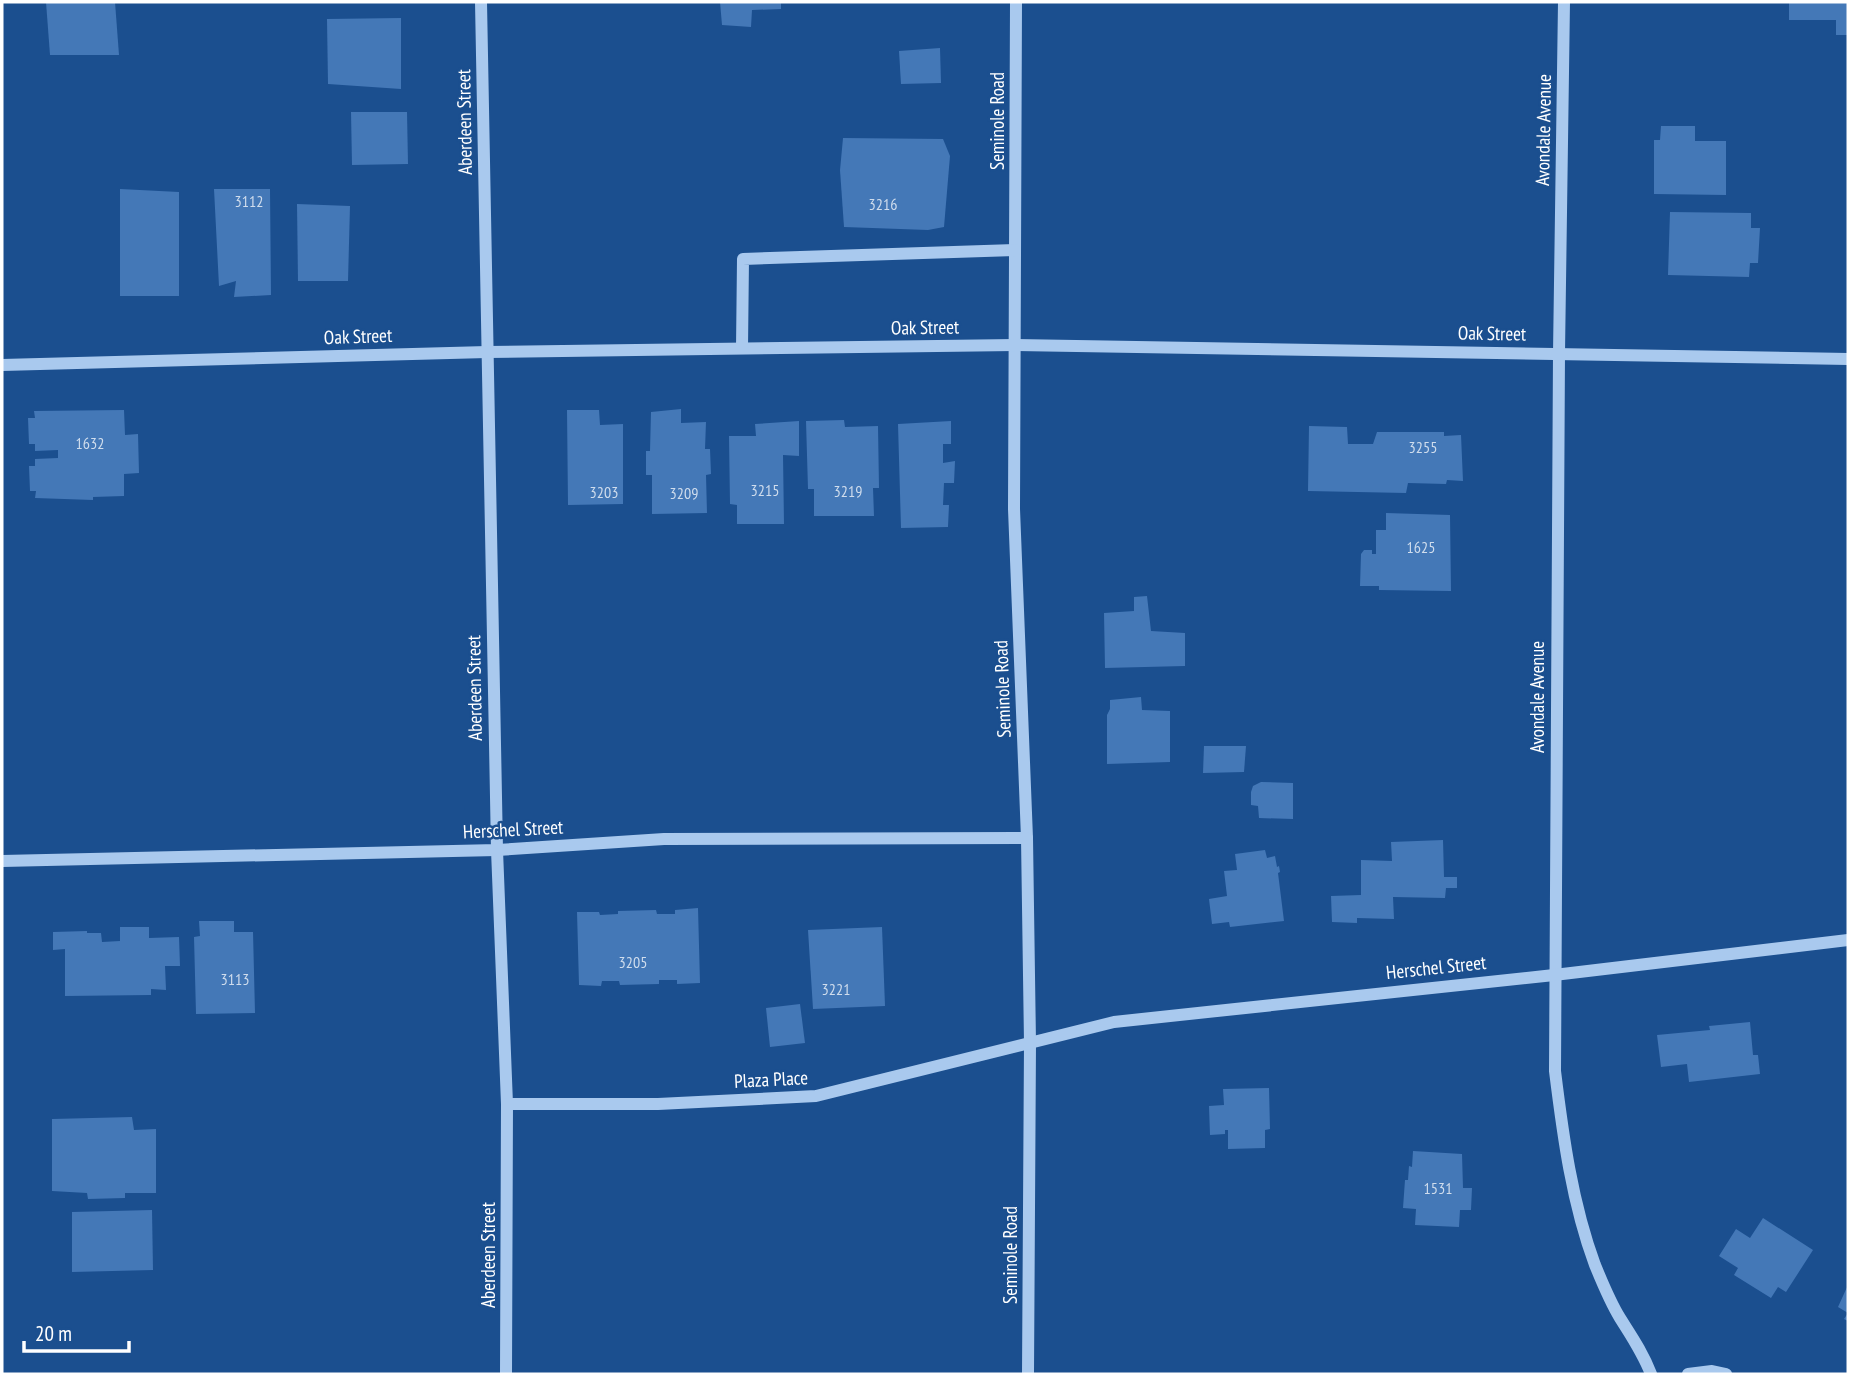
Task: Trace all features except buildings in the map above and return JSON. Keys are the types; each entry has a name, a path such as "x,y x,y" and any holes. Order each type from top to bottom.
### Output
{"street":[{"name":"Aberdeen Street","path":"481,2 497,850 507,1104 506,1374"},
{"name":"Seminole Road","path":"1016,2 1014,509 1027,838 1030,1043 1028,1374"},
{"name":"Avondale Avenue","path":"1564,2 1555,1071 1563,1135 1580,1213 1595,1265 1619,1316 1643,1352 1651,1374"},
{"path":"742,348 743,259 1015,250"},
{"name":"Oak Street","path":"2,365 487,352 1015,345 1848,359"},
{"name":"Herschel Street","path":"2,860 497,850 664,839 1027,838"},
{"name":"Herschel Street","path":"1030,1043 1114,1022 1554,975 1848,940"},
{"name":"Plaza Place","path":"507,1104 658,1104 816,1096 1030,1043"},
{"path":"1688,1374 1712,1371 1726,1374"}]}
